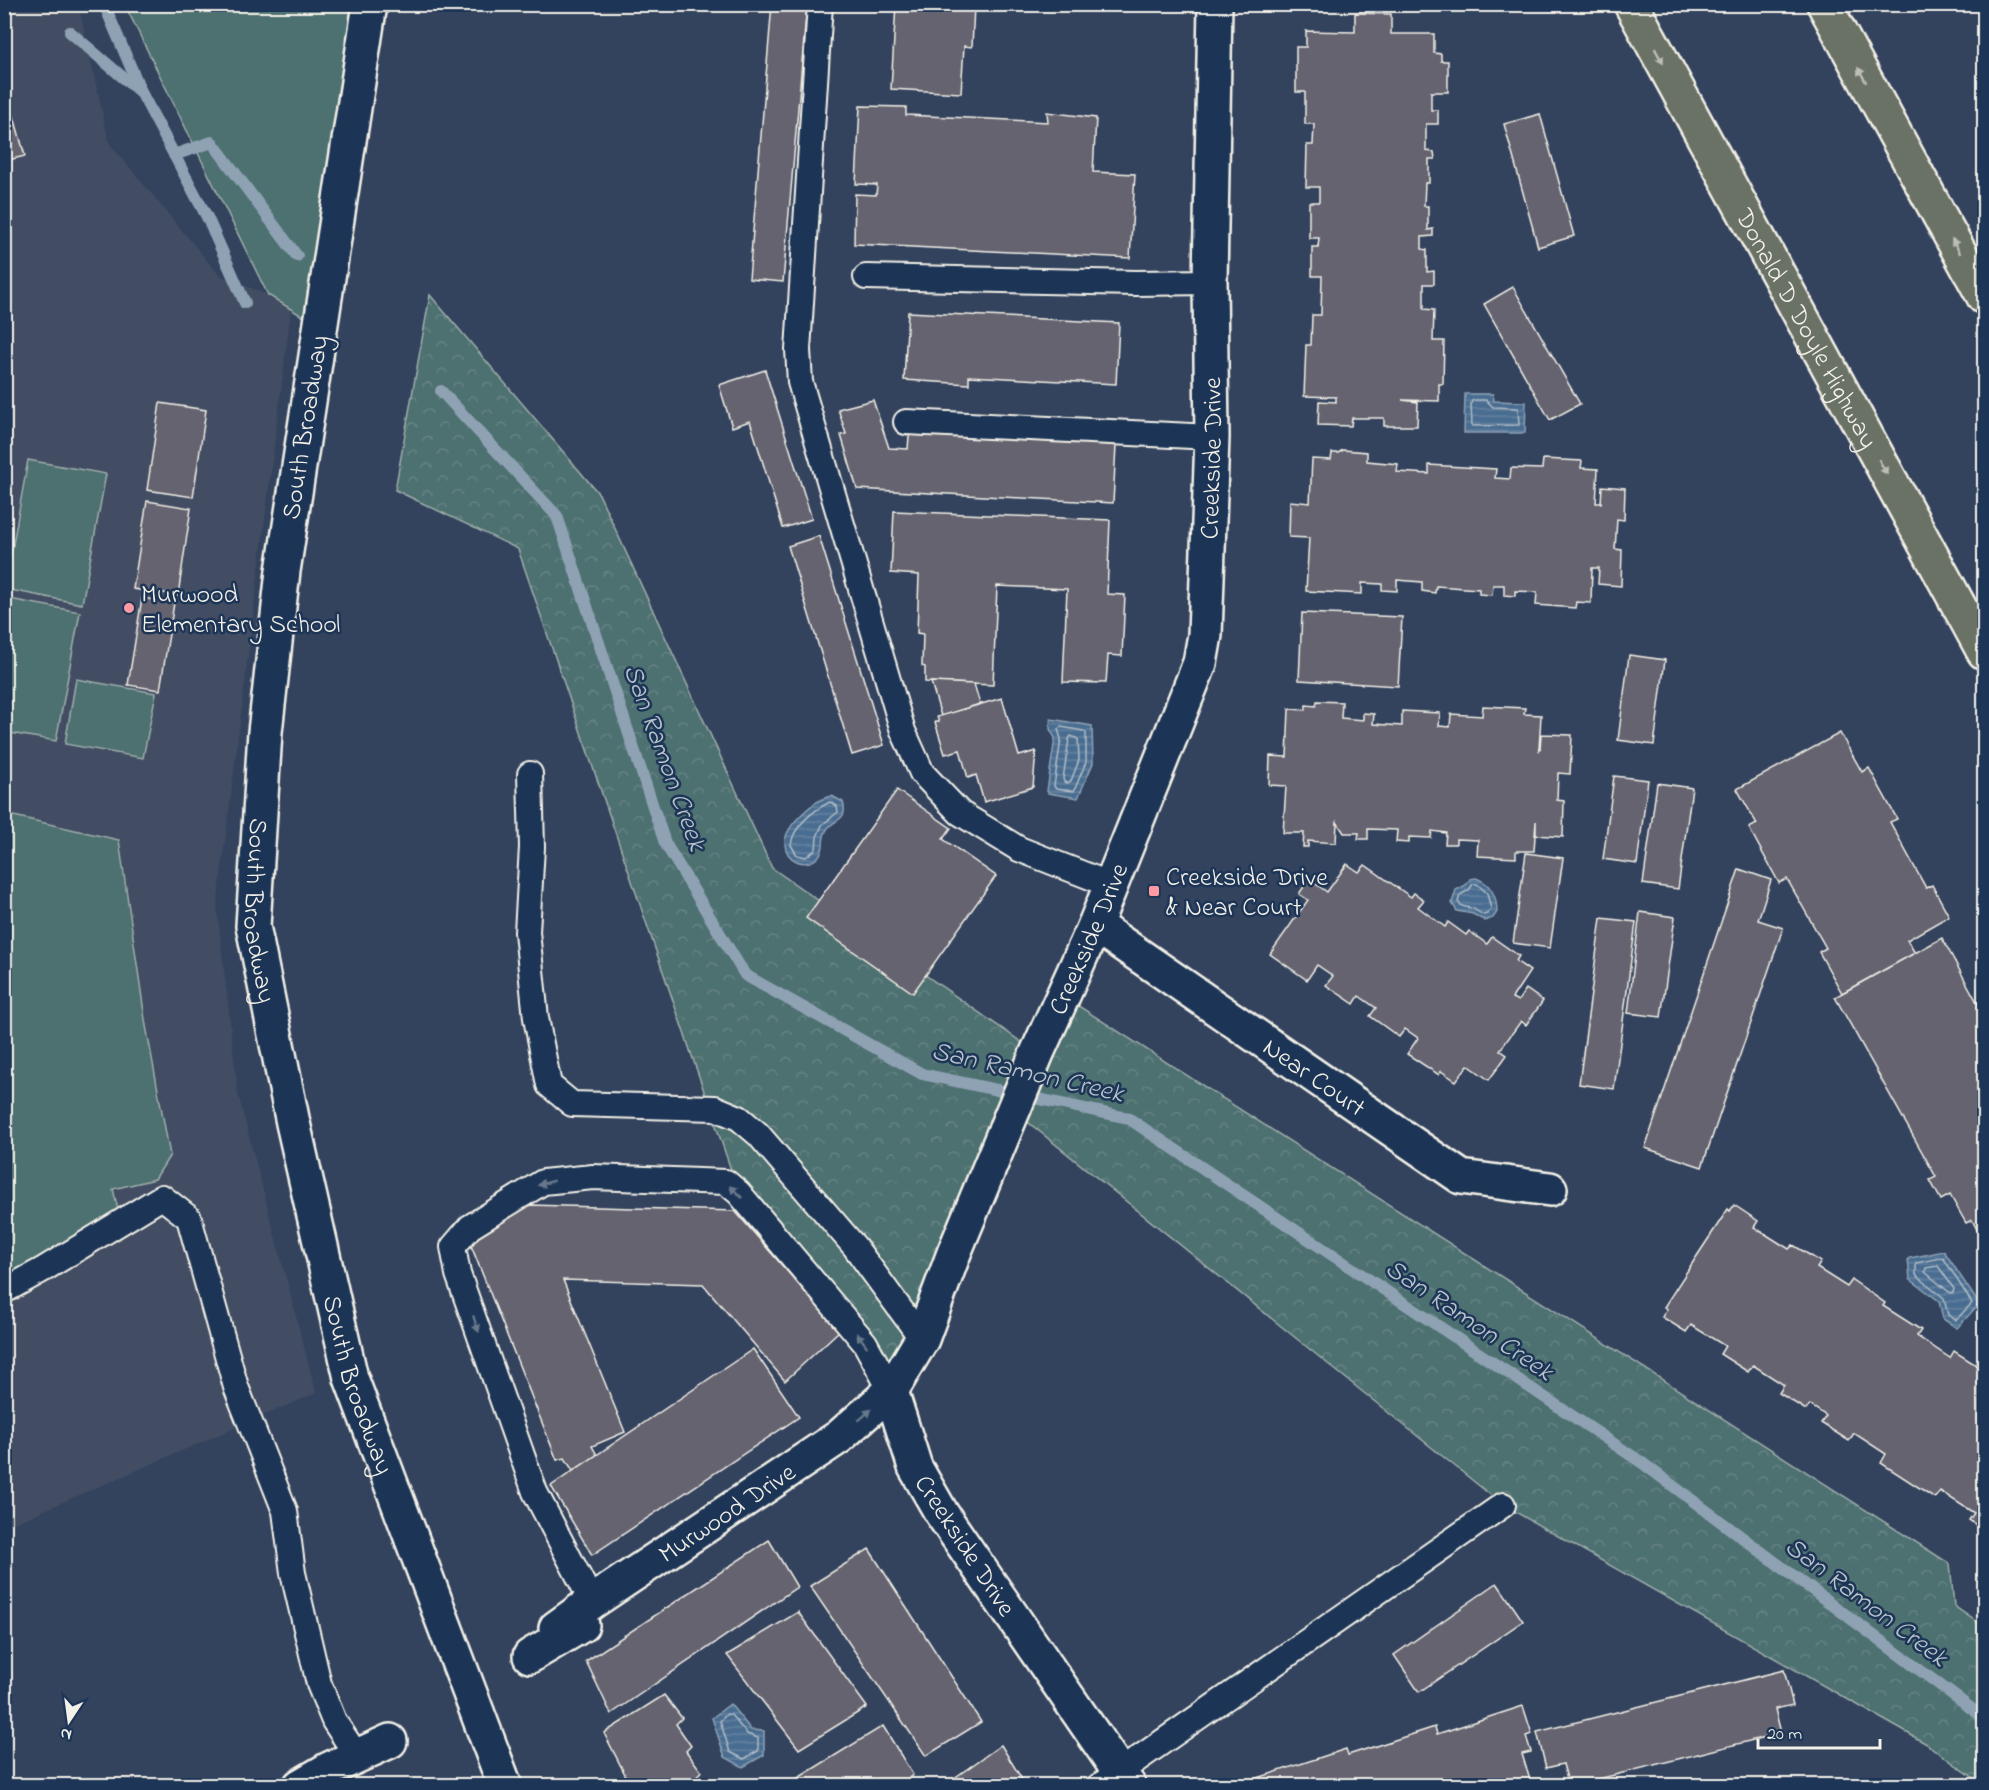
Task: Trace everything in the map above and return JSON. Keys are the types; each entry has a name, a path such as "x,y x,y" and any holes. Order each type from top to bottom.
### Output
{"highway":[{"name":"Donald D Doyle Highway","path":"1631,4 1984,652"},
{"path":"1824,4 1984,297"}],"street":[{"name":"South Broadway","path":"370,4 283,571 265,732 253,926 292,1123 351,1378 505,1785"},
{"name":"Creekside Drive","path":"1115,1781 942,1514 915,1467 891,1391 922,1340 954,1253 1037,1053 1095,925 1200,663 1205,635 1212,437 1210,282 1215,4"},
{"name":"Near Court","path":"1095,925 1461,1177 1550,1189"},
{"name":"Murwood Drive","path":"556,1628 839,1437 891,1391"},
{"path":"530,1656 615,1605 854,1450"},
{"path":"300,1785 328,1768 390,1741"}],"lane":[{"path":"819,4 798,350 800,382 903,731 922,773 960,813 1019,849 1111,885"},
{"path":"866,277 1136,283 1210,282"},
{"path":"906,422 1212,437"},
{"path":"530,774 532,847 527,932 536,1018 549,1084 572,1104 715,1108 739,1118 758,1134 855,1247 922,1340"},
{"path":"592,1602 535,1492 458,1274 453,1247 470,1227 543,1182 593,1177 726,1182 739,1193 865,1343 891,1391"},
{"path":"4,1292 162,1197 189,1218 236,1387 285,1511 293,1573 319,1684 334,1720 357,1756"},
{"path":"1115,1781 1503,1505"}],"shaded area":[{"name":"Murwood Elementary School","path":"78,4 109,143 219,275 268,295 291,309 217,907 238,1094 316,1393 5,1527 4,5"}],"green space":[{"path":"125,5 370,5 320,327 268,295"},
{"path":"430,295 599,494 772,868 1037,1053 1063,996 1950,1564 1954,1606 1984,1627 1984,1785 1925,1743 1503,1505 1014,1111 891,1391 739,1193 518,549 395,490"},
{"path":"28,460 106,474 82,604 5,589"},
{"path":"4,598 80,612 56,741 5,732"},
{"path":"76,679 156,693 143,758 65,744"},
{"path":"5,814 119,840 146,1026 170,1155 155,1179 113,1189 119,1214 5,1290"}],"water":[{"path":"1465,394 1493,394 1494,401 1526,402 1525,433 1464,433"},
{"path":"1051,719 1092,726 1093,763 1078,798 1047,791 1055,738 1050,729"},
{"path":"832,796 843,802 844,813 826,831 820,854 813,861 808,862 802,863 792,859 785,843 790,828 810,807"},
{"path":"1476,878 1486,883 1496,901 1497,912 1493,918 1485,921 1473,914 1457,911 1452,903 1456,890 1466,885 1470,879"},
{"path":"1944,1251 1979,1304 1957,1328 1943,1319 1939,1301 1910,1279 1908,1259"},
{"path":"730,1704 751,1730 764,1731 764,1755 743,1767 725,1757 712,1718"}],"building":[{"path":"667,4 764,4 764,10"},
{"path":"772,4 807,4 783,282 749,279"},
{"path":"896,4 974,6 972,47 964,46 961,93 891,89"},
{"path":"1355,13 1391,14 1391,34 1434,34 1434,53 1441,54 1441,61 1448,61 1448,92 1431,92 1431,110 1438,110 1438,124 1426,124 1426,151 1434,152 1435,159 1429,159 1429,183 1425,183 1424,206 1428,206 1428,230 1433,229 1433,236 1422,237 1422,249 1427,250 1427,272 1434,271 1434,284 1424,284 1424,309 1434,310 1433,341 1444,341 1443,384 1439,384 1439,401 1402,400 1418,402 1417,426 1384,426 1384,418 1352,418 1351,426 1318,425 1319,401 1336,402 1336,397 1304,396 1306,345 1311,345 1312,315 1321,315 1322,276 1312,276 1312,247 1318,247 1319,238 1309,238 1309,202 1319,202 1319,187 1306,187 1307,145 1313,145 1314,124 1305,124 1305,92 1296,92 1296,47 1306,47 1306,31 1355,32"},
{"path":"4,81 25,156 4,161"},
{"path":"860,106 906,107 906,115 1048,122 1047,112 1096,118 1093,172 1135,174 1130,258 854,244 855,194 876,195 877,185 856,184"},
{"path":"1540,114 1574,236 1538,247 1504,124"},
{"path":"1513,287 1580,404 1550,420 1484,304"},
{"path":"908,312 1119,323 1116,384 969,376 969,384 904,380"},
{"path":"765,370 812,519 783,528 750,421 732,427 719,385"},
{"path":"873,400 889,448 908,449 910,424 972,436 1116,445 1113,503 857,489 841,435 846,434 838,409"},
{"path":"160,403 206,410 193,497 147,490"},
{"path":"1343,450 1367,452 1367,461 1398,464 1397,472 1429,474 1429,465 1496,469 1495,478 1510,479 1511,468 1542,469 1543,459 1582,461 1581,468 1598,469 1596,503 1601,503 1602,486 1625,488 1624,520 1617,519 1615,549 1622,550 1621,586 1598,584 1599,568 1592,568 1591,603 1576,602 1575,608 1536,605 1537,592 1515,591 1515,596 1504,595 1504,585 1493,585 1492,595 1479,594 1479,589 1436,586 1435,593 1422,591 1422,582 1397,580 1397,591 1382,590 1382,584 1362,583 1362,594 1306,591 1309,538 1289,537 1290,501 1310,503 1312,459 1331,460 1332,453"},
{"path":"147,501 191,508 178,595 133,589"},
{"path":"894,511 1110,520 1107,594 1125,595 1122,656 1108,655 1106,683 1063,682 1067,589 997,586 993,685 925,682 925,667 922,666 923,634 917,633 919,575 891,573"},
{"path":"819,536 884,745 852,755 788,546"},
{"path":"142,598 174,603 160,690 128,685"},
{"path":"1302,613 1402,617 1398,686 1299,680"},
{"path":"1629,655 1665,660 1654,745 1618,740"},
{"path":"931,682 974,684 980,704 941,716"},
{"path":"1002,698 1019,756 1036,751 1033,787 984,802 976,775 968,778 960,750 945,754 935,722 939,722 937,717"},
{"path":"1317,701 1342,702 1341,718 1363,720 1363,713 1374,714 1373,724 1402,726 1402,711 1440,713 1439,726 1450,727 1451,714 1482,716 1483,706 1525,708 1524,714 1541,715 1539,750 1541,734 1572,735 1570,774 1558,773 1557,800 1564,801 1563,837 1536,835 1536,821 1534,851 1516,851 1516,858 1477,856 1478,840 1456,839 1456,844 1445,844 1446,833 1432,831 1431,838 1409,837 1409,843 1396,842 1397,830 1368,829 1368,839 1358,839 1359,833 1344,833 1337,822 1336,843 1308,841 1308,847 1303,847 1304,833 1283,833 1286,786 1269,785 1270,756 1287,757 1289,709 1306,710 1306,705 1316,706"},
{"path":"1840,733 1862,772 1869,768 1897,819 1890,822 1926,888 1932,885 1949,916 1907,940 1915,953 1842,993 1819,952 1826,948 1787,879 1779,883 1749,828 1757,824 1737,789"},
{"path":"1614,776 1648,780 1637,864 1603,859"},
{"path":"1657,783 1692,788 1678,889 1643,884"},
{"path":"897,790 951,828 943,839 996,876 913,993 806,918"},
{"path":"1526,853 1563,858 1550,948 1513,943"},
{"path":"1347,864 1359,872 1365,865 1411,897 1414,893 1424,900 1418,907 1445,927 1448,922 1466,935 1469,931 1487,944 1492,937 1519,956 1516,961 1530,971 1512,998 1518,1001 1526,989 1543,1001 1526,1025 1521,1021 1500,1050 1507,1055 1489,1080 1468,1065 1456,1081 1441,1071 1439,1075 1407,1054 1418,1038 1405,1029 1399,1037 1370,1016 1376,1008 1359,996 1354,1004 1326,985 1333,976 1317,965 1307,980 1270,954 1308,900 1299,894 1309,879 1327,892"},
{"path":"1739,869 1771,880 1758,920 1783,928 1702,1167 1645,1148"},
{"path":"1640,912 1675,917 1661,1017 1628,1013"},
{"path":"1601,918 1636,922 1614,1089 1579,1084"},
{"path":"1942,938 1984,1015 1984,1243 1972,1220 1966,1223 1950,1195 1941,1200 1930,1180 1936,1177 1835,997"},
{"path":"530,1205 735,1211 839,1331 785,1381 703,1284 563,1280 625,1432 592,1446 597,1455 573,1471 565,1458 557,1460 468,1238"},
{"path":"1734,1205 1758,1221 1754,1227 1789,1249 1793,1245 1821,1262 1817,1268 1847,1287 1852,1280 1885,1303 1883,1306 1921,1330 1917,1336 1950,1358 1954,1351 1984,1370 1984,1530 1969,1520 1974,1513 1940,1491 1935,1498 1881,1463 1886,1454 1854,1433 1849,1441 1821,1423 1826,1416 1810,1405 1806,1410 1779,1393 1784,1385 1753,1365 1748,1372 1720,1354 1725,1346 1691,1325 1686,1332 1662,1317 1667,1309 1664,1307 1728,1209 1730,1211"},
{"path":"753,1349 799,1417 592,1555 551,1486"},
{"path":"769,1540 797,1587 611,1714 586,1661"},
{"path":"869,1549 981,1722 926,1756 810,1586"},
{"path":"1497,1583 1523,1621 1419,1692 1394,1655"},
{"path":"798,1612 867,1707 799,1749 727,1655"},
{"path":"1784,1670 1793,1705 1775,1709 1781,1733 1571,1786 1569,1786 1563,1764 1546,1768 1537,1732"},
{"path":"664,1695 682,1718 676,1724 691,1746 686,1751 701,1771 697,1777 703,1786 631,1786 604,1733"},
{"path":"1523,1706 1532,1734 1526,1736 1531,1752 1522,1754 1530,1780 1513,1786 1233,1786 1346,1749 1348,1755 1435,1727 1437,1734"},
{"path":"883,1726 913,1775 897,1786 785,1786"},
{"path":"1001,1745 1026,1786 943,1786"}],"waterway":[{"name":"San Ramon Creek","path":"104,4 143,96 207,217 245,303"},
{"path":"70,32 140,92"},
{"name":"San Ramon Creek","path":"174,155 212,142 297,256"},
{"name":"San Ramon Creek","path":"441,391 557,516 665,843 745,975 922,1074 1128,1118 1641,1462 1984,1718"}],"place":[{"name":"Murwood Elementary School","path":"129,608"},
{"name":"Creekside Drive & Near Court","path":"1154,891"}]}
